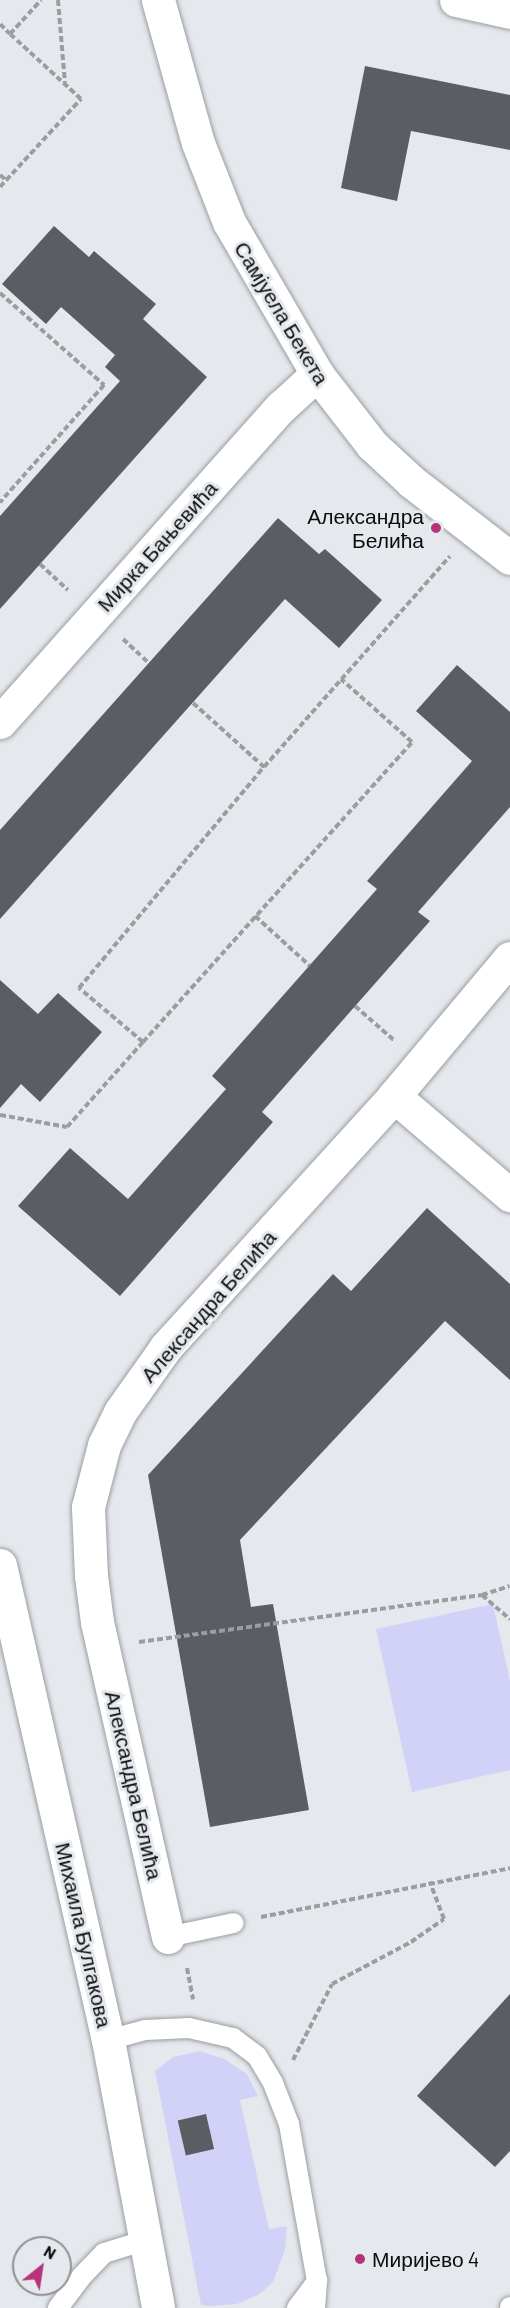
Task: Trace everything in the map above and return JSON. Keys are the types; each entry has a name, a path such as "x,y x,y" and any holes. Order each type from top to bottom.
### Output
{"street":[{"name":"Самјуела Бекета","path":"158,0 198,144 229,222 317,374 372,445 473,531 510,558"},
{"path":"456,0 510,12"},
{"name":"Мирка Бањевића","path":"0,722 281,407 317,374"},
{"name":"Александра Белића","path":"168,1937 102,1646 91,1576 88,1507 104,1445 120,1412 166,1347 394,1096 510,958"},
{"path":"394,1096 510,1195"},
{"name":"Михаила Булгакова","path":"0,1565 108,2040 143,2241 158,2308"}],"lane":[{"path":"168,1937 234,1923"},
{"path":"108,2040 146,2030 189,2028 233,2038 257,2056 273,2083 289,2124 317,2281 315,2308"},
{"path":"58,2308 81,2277 104,2253 143,2241"},
{"path":"297,2308 317,2281"}],"path":[{"path":"10,34 41,0"},
{"path":"58,0 65,84"},
{"path":"0,24 81,99 0,187"},
{"path":"0,175 6,180"},
{"path":"0,293 104,385 0,502"},
{"path":"143,1042 79,988 264,767 473,531"},
{"path":"0,1115 67,1127 412,742 341,679"},
{"path":"193,703 264,767"},
{"path":"255,916 310,966"},
{"path":"355,1006 421,1065"},
{"path":"102,1646 482,1595 510,1586"},
{"path":"482,1595 510,1619"},
{"path":"234,1923 430,1882 510,1868"},
{"path":"287,2071 332,1984 411,1942 444,1919 430,1882"}],"shaded area":[{"path":"493,1604 510,1681 510,1770 412,1792 376,1629"},
{"path":"200,2051 224,2059 247,2074 258,2096 240,2100 269,2229 287,2226 285,2250 273,2282 258,2295 237,2304 201,2305 155,2071 173,2057"}],"building":[{"path":"365,66 510,95 510,150 411,131 397,201 341,188"},
{"path":"54,226 89,257 94,251 156,304 143,319 207,377 0,609 0,516 120,381 105,367 115,355 61,307 46,324 2,284"},
{"path":"278,518 319,554 325,549 382,600 339,648 285,599 0,919 0,830"},
{"path":"457,665 510,712 510,807 418,912 430,921 262,1112 273,1122 120,1296 18,1206 70,1148 128,1199 226,1089 212,1076 377,889 367,881 472,761 416,711"},
{"path":"0,980 38,1014 58,993 102,1032 40,1102 21,1084 0,1108"},
{"path":"427,1208 510,1284 510,1380 445,1321 240,1540 251,1607 273,1604 309,1810 210,1827 148,1475 333,1274 351,1291"},
{"path":"510,1994 510,2151 495,2167 417,2096"},
{"path":"206,2114 214,2149 186,2156 178,2121"}],"place":[{"name":"Александра Белића","path":"436,528"},
{"name":"Миријево 4","path":"360,2259"}]}
